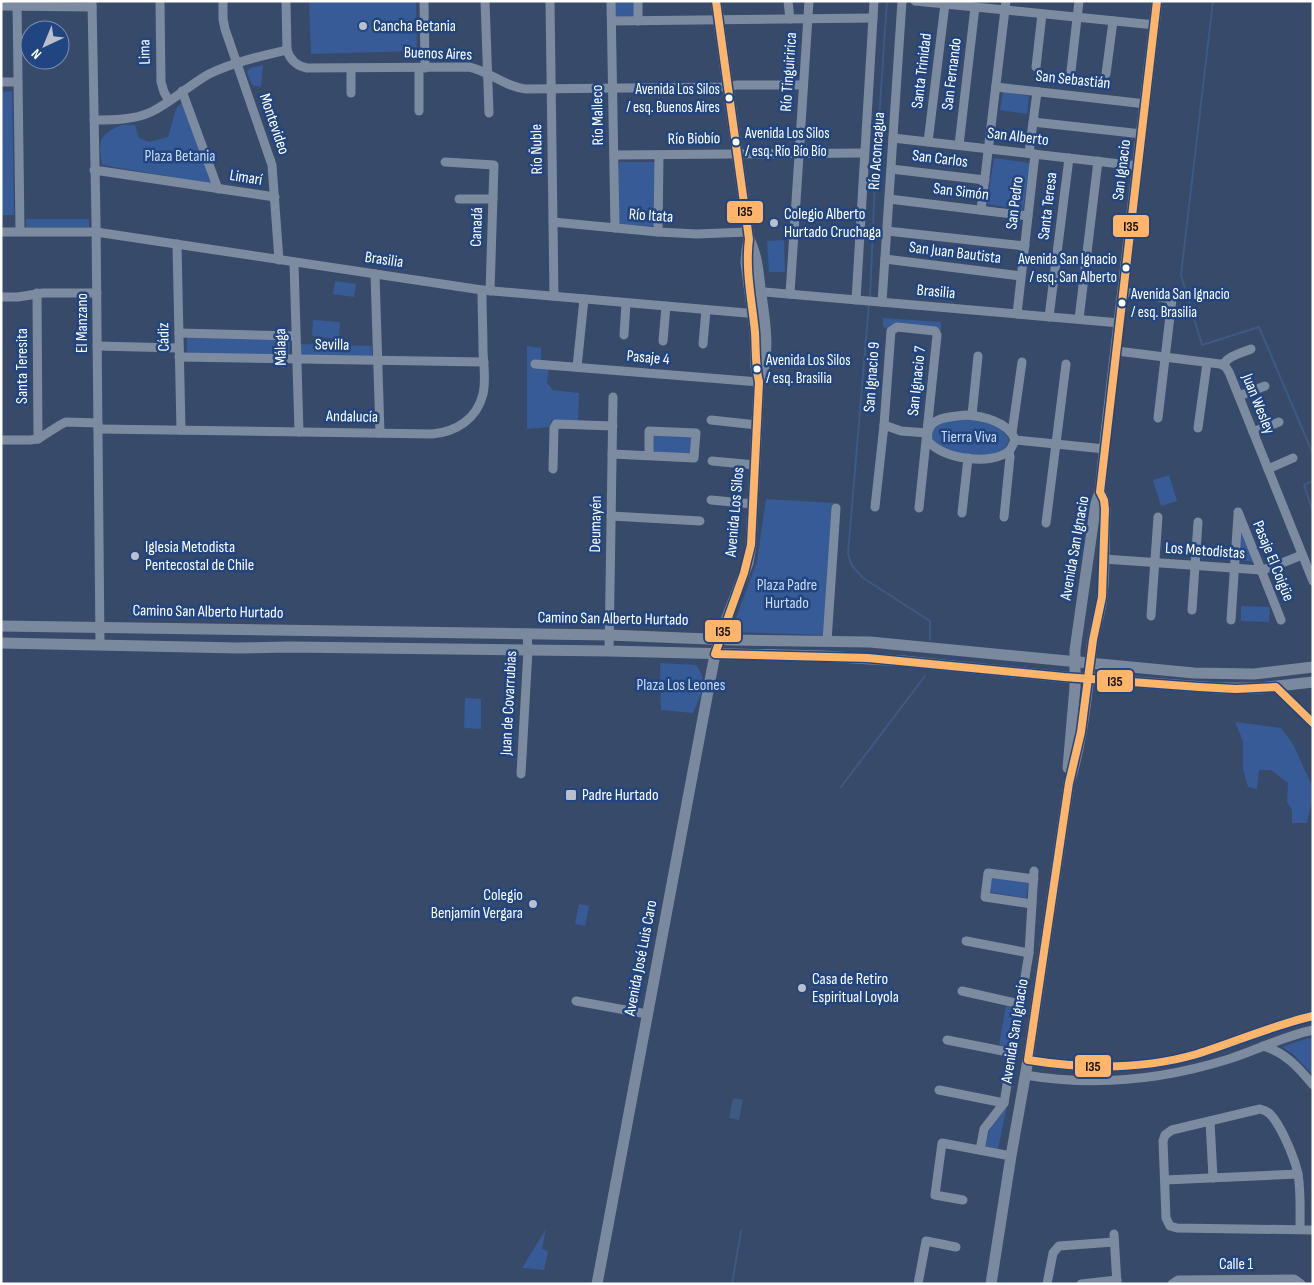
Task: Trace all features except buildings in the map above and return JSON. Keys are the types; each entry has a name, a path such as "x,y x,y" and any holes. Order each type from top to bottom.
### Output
{"main road":[{"name":"Avenida Los Silos","path":"716,1 748,236 756,257 758,314 756,366 759,382 754,504 748,564 719,639"},
{"name":"San Ignacio","path":"1100,492 1158,1"},
{"name":"Avenida San Ignacio","path":"991,1284 1028,1060 1069,783 1077,751 1092,640 1102,597 1104,504 1100,492"},
{"name":"Avenida San Ignacio","path":"1069,783 1068,760 1078,623 1095,508 1100,492"},
{"name":"Camino San Alberto Hurtado","path":"1,626 527,633 870,642 1194,673 1274,672 1313,667"},
{"path":"486,633 486,650"},
{"name":"Avenida José Luis Caro","path":"597,1284 719,639"},
{"name":"Camino San Alberto Hurtado","path":"1,643 238,648 609,651 868,658 1075,678 1236,689 1276,687 1313,682"}],"street":[{"name":"Lima","path":"160,1 161,82 169,100"},
{"name":"Montevideo","path":"223,1 225,29 272,165 279,260"},
{"path":"94,120 112,120 140,116 152,112 210,74 236,62 287,50 286,1"},
{"path":"420,111 424,1"},
{"path":"485,1 489,113"},
{"name":"Río Ñuble","path":"550,1 554,296"},
{"name":"Río Malleco","path":"611,1 615,228"},
{"path":"638,1 638,21"},
{"path":"788,1 790,20"},
{"name":"Río Tinguiririca","path":"790,294 809,1"},
{"name":"Río Aconcagua","path":"858,300 864,153 874,1"},
{"name":"Río Aconcagua","path":"878,302 885,260 902,1"},
{"path":"916,1 975,7 1006,6 1042,14 1155,25"},
{"path":"1071,71 1080,1"},
{"path":"1,6 17,4 92,4"},
{"path":"17,4 20,232"},
{"name":"El Manzano","path":"92,4 100,645"},
{"name":"Santa Trinidad","path":"928,142 945,4"},
{"path":"981,210 1006,6"},
{"name":"San Fernando","path":"959,145 975,7"},
{"path":"1036,67 1042,14"},
{"path":"612,21 873,18"},
{"path":"1106,74 1113,21"},
{"name":"Buenos Aires","path":"287,50 292,60 304,68 468,67 517,88 526,89 728,87 736,85 803,86"},
{"path":"351,68 351,93"},
{"path":"1,82 18,82"},
{"name":"San Sebastián","path":"996,87 1146,104"},
{"path":"182,91 218,189"},
{"name":"San Pedro","path":"1017,314 1028,216 1033,122 1037,92"},
{"path":"1033,122 1142,134"},
{"name":"San Alberto","path":"893,138 1138,166"},
{"name":"Río Biobío","path":"614,155 864,153"},
{"path":"658,232 659,155"},
{"name":"Santa Teresa","path":"1049,317 1069,158"},
{"name":"Canadá","path":"444,162 494,165 486,290"},
{"path":"1079,319 1098,162"},
{"name":"San Carlos","path":"891,168 985,180"},
{"name":"Limarí","path":"94,170 275,197"},
{"path":"458,199 492,199"},
{"name":"San Simón","path":"889,199 1028,216"},
{"name":"Río Itata","path":"553,222 658,232 748,236"},
{"path":"887,231 1025,246"},
{"name":"Brasilia","path":"1,232 96,232 486,290 758,314"},
{"name":"Cádiz","path":"177,244 181,430"},
{"name":"San Juan Bautista","path":"885,260 1021,276"},
{"name":"Málaga","path":"294,262 299,432"},
{"path":"375,274 380,433"},
{"name":"Andalucía","path":"38,439 66,422 98,426 181,430 439,433 454,429 462,425 473,414 481,402 486,290"},
{"name":"Brasilia","path":"756,291 1120,323"},
{"path":"1124,292 1172,299 1158,418"},
{"path":"1,297 18,297 37,293 97,293"},
{"name":"Santa Teresita","path":"37,293 38,439"},
{"path":"577,367 584,299"},
{"path":"624,335 626,303"},
{"path":"664,341 666,306"},
{"path":"703,344 706,310"},
{"name":"San Ignacio 7","path":"891,331 896,327 935,331 937,335 919,508"},
{"name":"San Ignacio 9","path":"875,507 884,425 891,331"},
{"name":"Sevilla","path":"179,333 296,336"},
{"name":"Sevilla","path":"97,346 179,353 297,359 484,362"},
{"path":"1223,365 1229,358 1251,349"},
{"name":"Juan Wesley","path":"1117,351 1223,365 1229,372 1313,581"},
{"path":"972,415 978,356"},
{"path":"1004,516 1009,451 1013,437 1022,362"},
{"path":"1198,428 1206,363"},
{"name":"Pasaje 4","path":"535,364 759,382"},
{"path":"1046,523 1066,364"},
{"path":"1239,396 1265,386"},
{"name":"Deumayén","path":"609,651 613,397"},
{"path":"1009,451 990,458 968,458 948,454 936,448 928,441 927,433 930,426 940,419 972,415 1000,423 1013,437 1105,449"},
{"path":"711,420 757,425"},
{"path":"1253,432 1279,422"},
{"path":"553,469 555,425 558,423 612,426"},
{"path":"884,425 901,431 927,433"},
{"path":"612,454 649,456 694,458 696,433 649,431 649,456"},
{"path":"883,436 901,431"},
{"path":"1,440 38,439"},
{"path":"962,513 968,458"},
{"path":"1268,469 1293,458"},
{"path":"712,461 755,464"},
{"path":"711,500 754,504"},
{"path":"827,641 836,508"},
{"name":"Pasaje El Coigüe","path":"1234,568 1238,512 1281,620"},
{"path":"611,516 700,521"},
{"path":"1151,616 1158,517"},
{"path":"1192,610 1198,522"},
{"name":"Los Metodistas","path":"1104,559 1261,570 1302,556"},
{"path":"1231,620 1234,568"},
{"name":"Juan de Covarrubias","path":"521,774 528,650 527,633"},
{"path":"1276,687 1313,723"},
{"path":"980,1150 984,1129 1004,1103 1029,953 1034,875 988,873 985,897 1032,904"},
{"path":"966,941 1029,953"},
{"path":"962,992 1020,1004"},
{"path":"576,1002 647,1014"},
{"path":"1028,1060 1072,1066 1120,1067 1155,1064 1219,1047 1268,1028 1313,1016"},
{"path":"1297,1019 1312,1031"},
{"path":"1025,1075 1094,1082 1155,1077 1228,1059 1283,1038 1312,1031"},
{"path":"948,1040 1013,1053"},
{"path":"1262,1046 1283,1055 1313,1085"},
{"path":"1178,1059 1178,1066 1181,1072"},
{"path":"1120,1067 1121,1080"},
{"path":"939,1090 1004,1103"},
{"path":"1300,1229 1298,1174 1284,1136 1272,1116 1265,1111 1260,1109 1172,1130 1165,1134 1163,1141 1166,1218 1168,1224 1172,1227 1313,1230"},
{"path":"1210,1121 1213,1178"},
{"path":"963,1200 935,1195 942,1143 1011,1156"},
{"path":"1164,1180 1298,1174"},
{"path":"1047,1284 1053,1253 1057,1248 1062,1245 1114,1238 1117,1282 1081,1284"},
{"path":"918,1284 926,1241 956,1247"},
{"name":"Calle 1","path":"1172,1284 1178,1280 1294,1279 1301,1284"}],"green space":[{"name":"Cancha Betania","path":"309,1 416,1 417,51 311,54"},
{"path":"614,1 636,1 634,19 614,17"},
{"path":"263,65 261,87 252,85 247,72 250,68"},
{"path":"12,91 14,215 1,215 1,92"},
{"path":"1003,92 1029,96 1027,114 1000,110"},
{"name":"Plaza Betania","path":"184,100 214,184 102,165 100,144 102,138 107,133 120,126 135,125 139,138 149,142 168,137 176,109"},
{"path":"994,158 1030,163 1023,210 987,204"},
{"path":"619,162 655,162 654,226 618,225"},
{"path":"26,219 89,219 89,227 26,227"},
{"path":"784,240 785,272 769,272 767,241"},
{"path":"335,281 356,284 354,297 333,294"},
{"path":"883,318 941,322 941,331 891,326 886,329 883,326"},
{"path":"313,320 340,322 339,339 312,336"},
{"path":"187,337 290,340 289,356 187,353"},
{"path":"300,344 372,346 372,356 301,355"},
{"path":"527,346 541,348 541,366 549,367 547,383 553,390 579,393 578,422 551,420 550,427 527,429"},
{"name":"Tierra Viva","path":"970,418 1000,427 1009,439 1004,450 994,455 974,456 943,447 930,437 941,423"},
{"path":"651,435 696,437 695,454 651,452"},
{"path":"1169,475 1177,501 1161,506 1153,480"},
{"name":"Plaza Padre Hurtado","path":"766,499 834,503 823,635 731,632 757,561"},
{"path":"1240,526 1256,562 1237,560"},
{"path":"1241,606 1270,607 1269,622 1241,621"},
{"name":"Plaza Los Leones","path":"660,663 696,665 699,669 703,685 693,713 661,710"},
{"path":"465,698 481,699 481,729 464,728"},
{"path":"1235,722 1281,728 1293,744 1313,788 1307,823 1292,823 1292,810 1287,802 1288,783 1271,770 1259,770 1257,789 1248,787 1243,769 1243,741"},
{"path":"991,875 1029,881 1026,898 989,892"},
{"path":"579,904 589,906 585,926 575,924"},
{"path":"1006,1006 1016,1008 1009,1047 999,1045"},
{"path":"1308,1038 1313,1039 1313,1075 1293,1054 1282,1047"},
{"path":"1007,1106 998,1149 986,1147 989,1131"},
{"path":"546,1229 542,1249 548,1251 544,1270 522,1268"}],"shaded area":[{"path":"733,1098 743,1100 739,1120 729,1118"}],"waterway":[{"path":"870,298 875,180 887,1"},
{"path":"1213,1 1181,275 1202,345 1259,327 1313,454"},
{"path":"869,303 848,554 852,566 863,578 930,621 930,640"},
{"path":"1313,481 1304,485 1313,512"},
{"path":"841,787 925,676"},
{"path":"732,1284 741,1231"}],"transit line":[{"name":"I35","path":"716,1 749,239 748,274 759,382 751,545 744,573 715,654 868,658 1064,677 1199,687 1236,689 1276,687 1313,723"},
{"name":"I35","path":"1157,1 1100,492 1104,500 1105,509 1102,597 1093,640 1081,732 1069,783 1028,1060 1092,1066 1155,1063 1197,1054 1283,1024 1313,1016"}],"place":[{"name":"Cancha Betania","path":"363,26"},
{"name":"Avenida Los Silos / esq. Buenos Aires","path":"729,98"},
{"name":"Avenida Los Silos / esq. Río Bío Bío","path":"736,142"},
{"name":"Colegio Alberto Hurtado Cruchaga","path":"774,223"},
{"name":"Avenida San Ignacio / esq. San Alberto","path":"1126,268"},
{"name":"Avenida San Ignacio / esq. Brasilia","path":"1122,303"},
{"name":"Avenida Los Silos / esq. Brasilia","path":"757,369"},
{"name":"Iglesia Metodista Pentecostal de Chile","path":"135,556"},
{"name":"Padre Hurtado","path":"571,795"},
{"name":"Colegio Benjamín Vergara","path":"533,904"},
{"name":"Casa de Retiro Espiritual Loyola","path":"802,988"}]}
